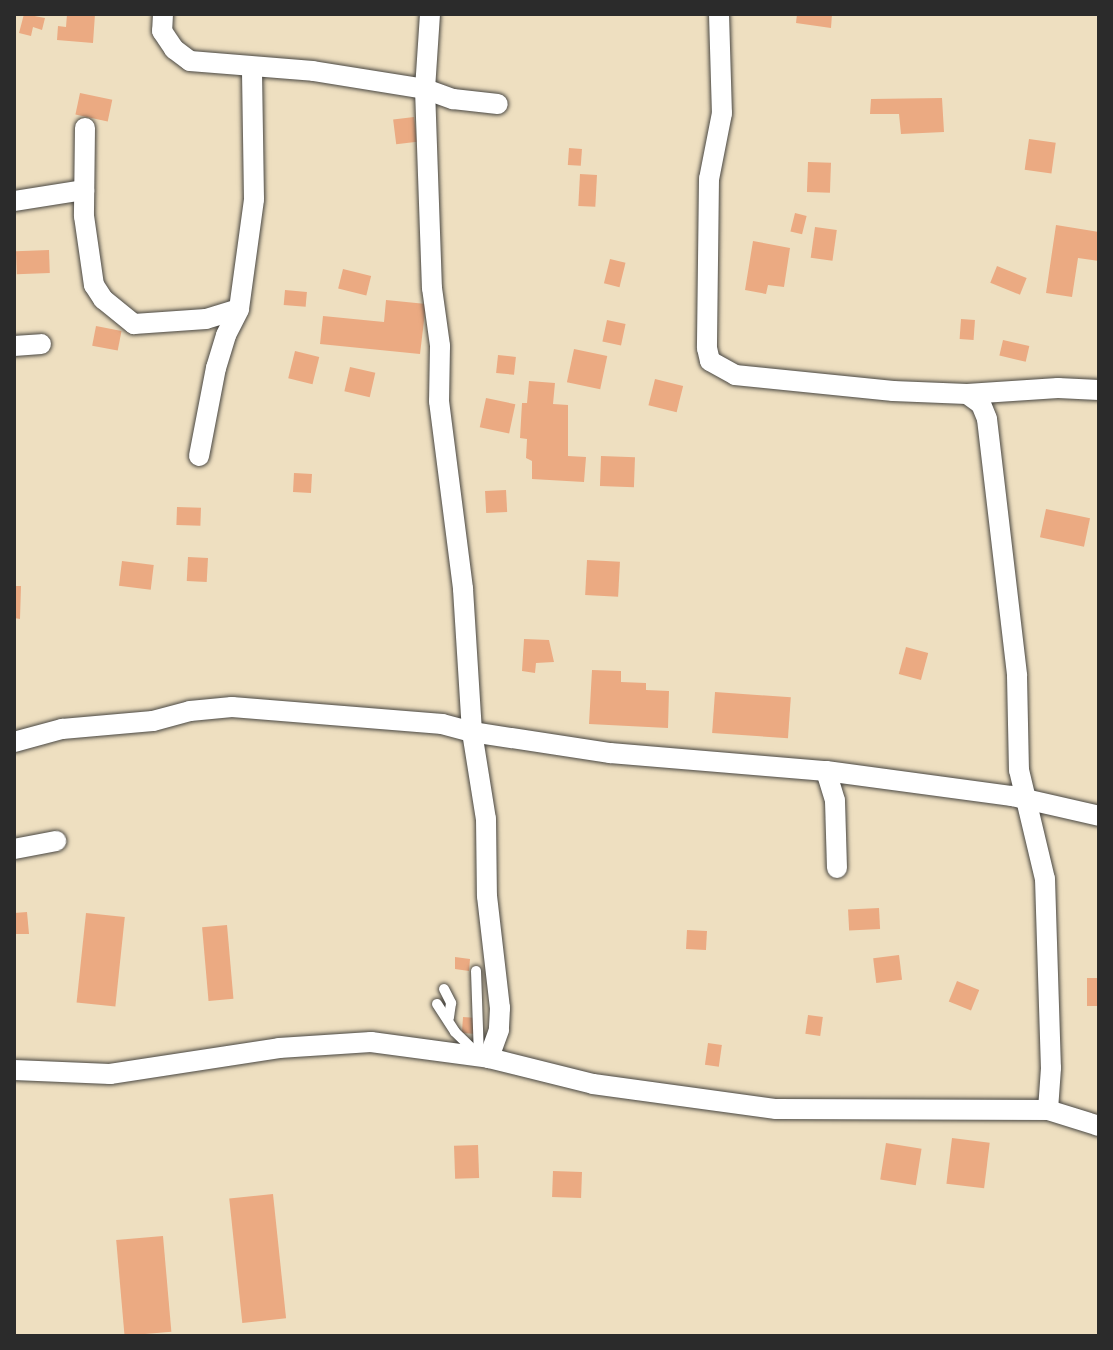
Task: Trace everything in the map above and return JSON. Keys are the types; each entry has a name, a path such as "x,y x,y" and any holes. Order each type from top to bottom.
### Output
{"street":[{"path":"163,14 162,31 174,49 190,61 313,71 425,89 453,99 498,104"},
{"path":"430,14 425,89 432,288 440,346 439,401 463,589 472,732 486,819 487,896 500,1008 499,1030 484,1057"},
{"path":"719,14 722,113 709,179 707,332 710,361 735,375 879,390 967,394 1058,388 1099,390"},
{"path":"199,456 216,368 226,335 239,309 254,199 252,68"},
{"path":"85,128 84,190 94,285 117,313 134,324 206,319 239,309"},
{"path":"14,201 51,198 84,190"},
{"path":"14,346 41,344"},
{"path":"967,394 981,404 991,440 1003,576 1017,676 1019,770 1029,802 1047,904 1051,1068 1048,1110"},
{"path":"442,724 461,709 471,688"},
{"path":"14,742 62,729 153,721 190,711 232,707 442,724 472,732 610,753 826,771 868,779 984,791 1099,816"},
{"path":"826,771 835,801 837,868"},
{"path":"14,849 56,841"},
{"path":"14,1070 110,1074 279,1048 371,1042 484,1057 593,1084 776,1109 1048,1110 1099,1126"}],"lane":[{"path":"476,971 484,1057"},
{"path":"444,989 451,1003 449,1018"},
{"path":"437,1004 449,1018 455,1032 484,1057"}],"building":[{"path":"24,14 45,18 42,30 33,27 31,36 19,33"},
{"path":"67,14 95,14 93,43 57,40 58,26 66,27"},
{"path":"797,14 832,14 831,28 796,23"},
{"path":"80,93 112,100 108,121 75,115"},
{"path":"942,98 944,132 901,134 899,114 870,114 871,99"},
{"path":"414,117 417,142 396,144 393,120"},
{"path":"1029,139 1056,143 1051,173 1025,170"},
{"path":"569,148 582,149 581,166 568,165"},
{"path":"808,162 831,163 830,193 807,192"},
{"path":"580,174 597,175 595,207 578,206"},
{"path":"795,213 807,216 802,234 790,231"},
{"path":"1056,225 1099,232 1099,261 1078,258 1072,297 1046,293"},
{"path":"815,227 837,230 832,261 811,258"},
{"path":"753,241 790,248 784,287 768,285 766,294 745,290"},
{"path":"49,250 50,273 17,274 16,251"},
{"path":"610,259 626,263 619,287 604,283"},
{"path":"997,266 1027,278 1020,295 990,283"},
{"path":"343,269 371,276 366,295 338,288"},
{"path":"285,290 307,292 306,307 284,305"},
{"path":"386,300 426,304 420,354 320,344 323,316 384,322"},
{"path":"961,319 975,320 974,340 960,339"},
{"path":"607,320 626,324 621,345 602,342"},
{"path":"96,326 122,331 118,351 92,346"},
{"path":"1003,340 1029,346 1026,362 999,356"},
{"path":"574,349 607,356 600,389 567,382"},
{"path":"295,351 319,357 312,384 288,378"},
{"path":"498,355 516,357 514,375 496,373"},
{"path":"350,367 375,373 370,397 344,391"},
{"path":"655,379 683,386 677,412 648,405"},
{"path":"529,381 555,383 553,404 568,405 568,456 586,457 584,482 532,479 532,461 526,458 527,439 520,438 522,403 527,403"},
{"path":"486,398 515,404 509,434 480,427"},
{"path":"601,456 635,457 634,487 600,486"},
{"path":"294,473 312,474 311,493 293,492"},
{"path":"506,490 507,512 486,513 485,491"},
{"path":"177,507 201,508 200,526 176,525"},
{"path":"1046,509 1090,518 1084,547 1040,537"},
{"path":"188,557 208,558 207,582 187,581"},
{"path":"587,560 620,562 618,597 585,595"},
{"path":"122,561 154,565 151,590 119,586"},
{"path":"14,586 21,586 20,619 14,618"},
{"path":"524,639 549,640 554,662 536,663 535,673 522,671"},
{"path":"906,647 928,653 921,680 899,674"},
{"path":"592,670 621,671 621,682 646,683 646,690 669,691 668,728 589,724"},
{"path":"715,692 791,697 788,738 712,733"},
{"path":"879,908 880,929 849,931 848,910"},
{"path":"27,912 29,934 14,934 14,913"},
{"path":"86,913 125,917 115,1007 77,1003"},
{"path":"227,925 233,999 209,1001 202,927"},
{"path":"687,930 707,931 706,950 686,949"},
{"path":"899,955 902,980 876,983 873,958"},
{"path":"455,957 470,959 469,971 455,969"},
{"path":"1087,978 1099,978 1099,1006 1087,1006"},
{"path":"957,981 979,990 971,1010 949,1001"},
{"path":"808,1015 823,1017 820,1036 805,1034"},
{"path":"463,1017 477,1018 476,1034 462,1033"},
{"path":"708,1043 722,1045 719,1067 705,1065"},
{"path":"952,1138 990,1143 984,1188 946,1184"},
{"path":"886,1143 922,1149 916,1185 880,1180"},
{"path":"478,1145 479,1178 455,1179 454,1146"},
{"path":"553,1171 582,1172 581,1198 552,1197"},
{"path":"273,1194 286,1318 242,1323 229,1199"},
{"path":"163,1236 171,1332 125,1336 116,1240"}]}
